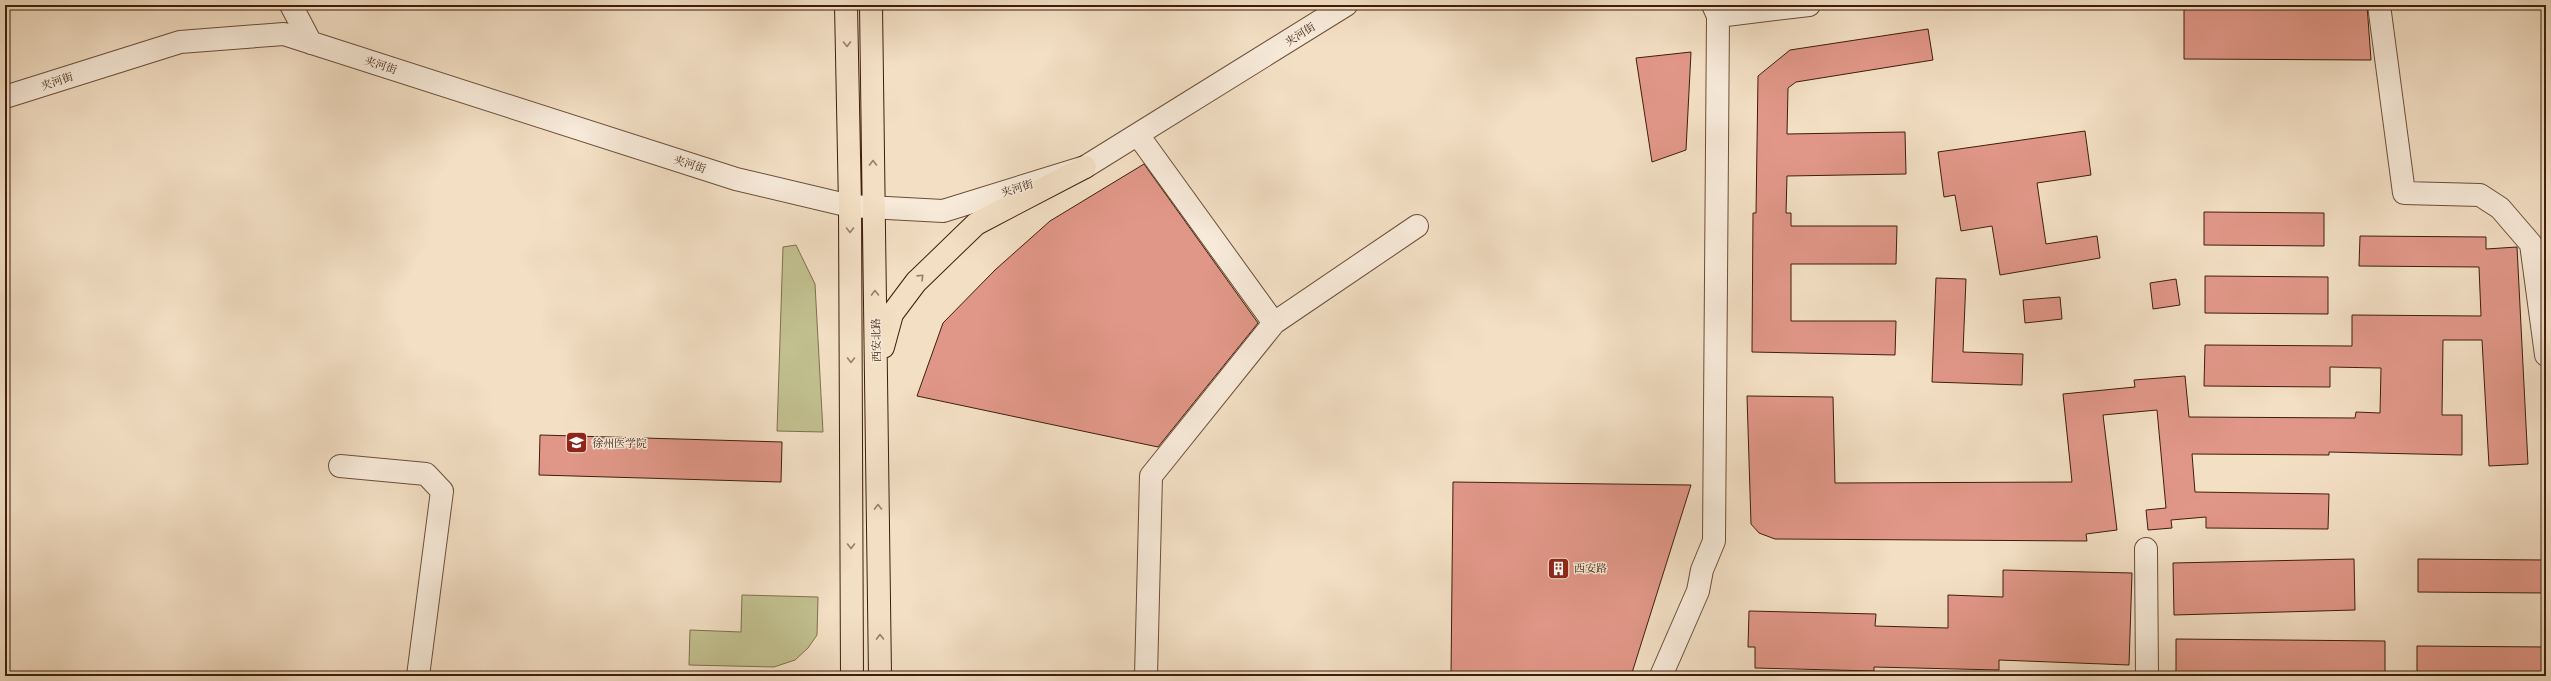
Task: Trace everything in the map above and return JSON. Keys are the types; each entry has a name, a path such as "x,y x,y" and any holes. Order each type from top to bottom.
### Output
{"main road":[{"path":"846,5 850,206 852,676"},
{"name":"西安北路","path":"871,5 880,676"},
{"path":"876,374 892,314 916,282 976,224 1085,167"}],"street":[{"path":"292,5 311,43"},
{"name":"夹河街","path":"5,97 180,42 284,34 736,179 850,206 943,211 1085,167 1346,5"},
{"path":"1661,676 1698,591 1702,570 1714,541 1716,10 1809,5"},
{"path":"2379,5 2404,193 2480,195 2500,208 2531,244 2539,249 2546,355"},
{"path":"1138,135 1274,323"},
{"path":"1146,676 1151,476 1274,323 1417,226"},
{"path":"340,466 426,474 442,491 418,676"},
{"path":"2146,549 2148,676"}],"shaded area":[{"path":"796,245 815,284 823,432 777,431 783,247"},
{"path":"742,595 818,597 817,635 808,648 795,660 774,667 689,665 690,630 741,632"}],"building":[{"path":"2184,5 2367,5 2371,60 2184,59"},
{"path":"1928,29 1933,60 1796,82 1788,88 1787,134 1905,132 1906,174 1787,176 1786,213 1791,213 1791,226 1897,226 1896,264 1791,264 1791,321 1896,321 1895,355 1752,352 1753,213 1756,213 1758,76 1790,50"},
{"path":"1691,52 1686,150 1652,162 1636,58"},
{"path":"2085,131 2091,175 2037,183 2046,244 2097,236 2100,258 2000,275 1992,226 1961,231 1955,195 1944,197 1938,152"},
{"path":"1144,164 1258,323 1158,447 917,396 943,323 995,270 1050,221"},
{"path":"2204,212 2324,213 2324,246 2204,245"},
{"path":"2360,236 2486,237 2486,249 2517,247 2528,464 2489,466 2482,340 2443,340 2442,415 2462,415 2462,455 2329,452 2329,455 2192,454 2195,492 2329,494 2328,529 2206,528 2206,517 2171,520 2172,528 2148,530 2146,510 2166,508 2157,410 2103,415 2117,530 2086,534 2087,541 1775,539 1759,533 1751,524 1747,396 1833,397 1835,483 2072,482 2063,394 2135,387 2134,380 2185,376 2189,417 2355,418 2356,412 2380,413 2381,368 2330,367 2330,387 2204,386 2205,345 2352,346 2352,315 2481,316 2479,267 2359,266"},
{"path":"2205,276 2328,277 2328,314 2205,313"},
{"path":"1936,278 1966,279 1963,352 2023,354 2022,385 1932,382"},
{"path":"2176,279 2180,305 2153,309 2150,283"},
{"path":"2060,297 2062,319 2025,323 2023,300"},
{"path":"540,435 782,442 781,482 539,475"},
{"name":"西安路","path":"1453,482 1691,485 1631,676 1451,676"},
{"path":"2354,559 2355,610 2174,615 2173,563"},
{"path":"2418,559 2546,560 2546,593 2418,592"},
{"path":"2003,570 2132,573 2129,665 1999,660 1999,670 1874,667 1874,671 1755,668 1755,647 1748,647 1749,611 1876,614 1875,626 1948,628 1948,595 2003,597"},
{"path":"2176,639 2385,641 2385,675 2176,674"},
{"path":"2417,646 2546,647 2546,676 2417,676"}],"place":[{"name":"徐州医学院","path":"576,443"},
{"name":"西安路","path":"1559,568"}]}
